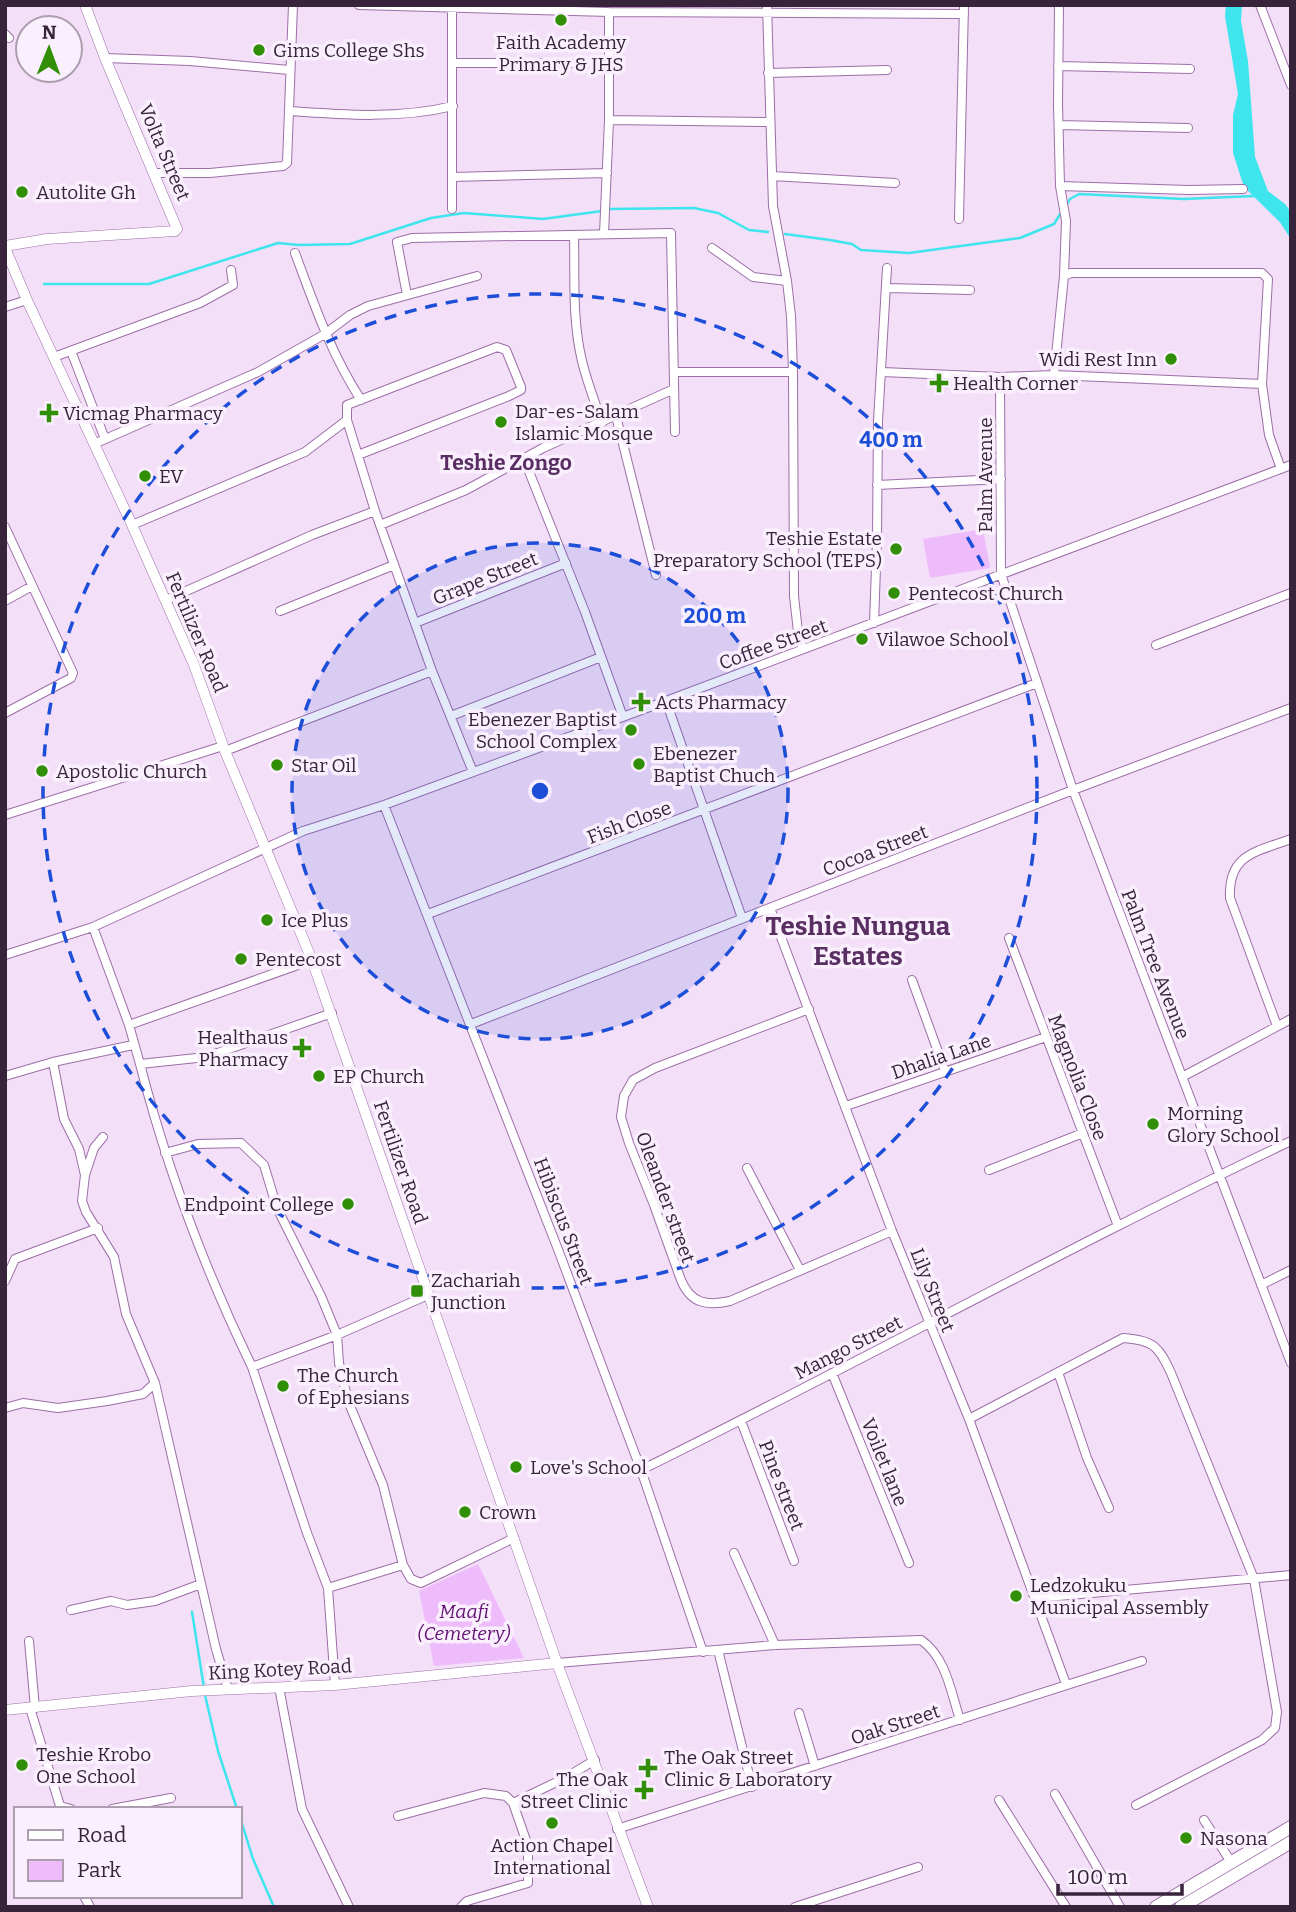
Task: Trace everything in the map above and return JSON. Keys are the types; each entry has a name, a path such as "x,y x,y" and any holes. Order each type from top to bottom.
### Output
{"main road":[{"path":"1156,1907 1291,1827"},
{"path":"1181,1907 1291,1842"}],"street":[{"name":"Volta Street","path":"5,247 47,239 177,230 178,227 85,5"},
{"path":"155,173 209,173 283,166 288,160 293,5"},
{"path":"359,5 609,12 767,9 964,10 959,219"},
{"path":"1054,375 1064,276 1066,221 1060,186 1059,5"},
{"path":"1260,5 1291,85"},
{"path":"452,9 452,209"},
{"path":"767,9 773,213 787,281 793,372 792,537 795,618 803,649"},
{"path":"604,234 609,120 609,12"},
{"path":"105,58 190,61 289,70"},
{"path":"452,63 573,63"},
{"path":"1058,66 1190,69"},
{"path":"768,73 887,70"},
{"path":"291,111 413,114 453,106"},
{"path":"609,120 770,122"},
{"path":"1059,125 1188,128"},
{"path":"452,177 607,173"},
{"path":"772,176 895,183"},
{"path":"1060,186 1243,189"},
{"path":"407,295 397,242 412,238 671,233 675,432"},
{"path":"574,236 575,316 589,386 602,423"},
{"name":"Fertilizer Road","path":"5,247 194,665 224,749 312,960 557,1663 648,1907"},
{"path":"712,248 753,277 787,281"},
{"path":"295,253 325,334 340,367 361,400"},
{"path":"874,623 877,431 887,268"},
{"path":"54,356 200,303 233,285 231,270"},
{"path":"1064,276 1266,275 1268,279 1262,384 1269,435 1281,469"},
{"path":"94,444 258,372 368,306 477,276"},
{"path":"886,288 970,290"},
{"path":"5,307 27,300"},
{"path":"358,455 522,389 506,350 502,347 346,405 346,420 375,511 432,671 473,772"},
{"path":"71,351 105,439"},
{"path":"674,372 793,372"},
{"path":"882,372 1000,377 1054,375 1262,384"},
{"name":"Palm Avenue","path":"1000,377 1001,574"},
{"path":"380,525 466,490 542,448 674,389"},
{"path":"616,416 656,575"},
{"path":"132,525 305,452 346,420"},
{"path":"524,458 623,717"},
{"name":"Coffee Street","path":"5,955 93,927 303,831 384,805 623,717 1291,465"},
{"path":"877,485 1001,480"},
{"path":"166,600 312,535 375,511"},
{"path":"5,527 73,676 5,713"},
{"path":"792,537 877,539"},
{"name":"Grape Street","path":"415,623 566,563"},
{"path":"281,611 394,565"},
{"name":"Palm Tree Avenue","path":"1001,574 1073,790 1291,1363"},
{"path":"5,601 32,586"},
{"path":"1156,645 1291,593"},
{"path":"452,716 601,657"},
{"path":"5,815 224,749 432,671"},
{"name":"Fish Close","path":"428,914 1037,683"},
{"path":"666,701 743,918"},
{"name":"Cocoa Street","path":"471,1024 1291,708"},
{"name":"Hibiscus Street","path":"384,805 471,1024 641,1470 703,1652"},
{"path":"1277,1026 1230,898 1230,880 1235,866 1250,855 1291,839"},
{"name":"Lily Street","path":"770,908 892,1231 969,1419 1066,1684"},
{"path":"93,927 129,1025 152,1115 165,1153 201,1254 252,1367 328,1588 335,1685"},
{"name":"Magnolia Close","path":"1009,938 1118,1226"},
{"path":"129,1025 312,960"},
{"path":"912,980 945,1070"},
{"name":"Oleander street","path":"809,1009 656,1068 633,1080 624,1096 621,1117 629,1143 686,1291 698,1301 723,1303 892,1231"},
{"path":"140,1065 206,1057 332,1013"},
{"path":"1182,1077 1291,1019"},
{"name":"Dhalia Lane","path":"846,1106 1046,1037"},
{"path":"5,1076 53,1062 133,1045"},
{"path":"53,1062 64,1119 79,1149 85,1175"},
{"path":"989,1170 1083,1133"},
{"path":"103,1137 94,1148 85,1175 82,1201 114,1257 126,1314 155,1383 223,1689"},
{"name":"Mango Street","path":"641,1470 1118,1226 1291,1141"},
{"path":"165,1153 198,1144 241,1143 264,1165 278,1208 337,1335 339,1363 348,1401 383,1485 403,1565 411,1579 421,1583 514,1538"},
{"path":"747,1168 800,1270"},
{"path":"6,1275 15,1259 98,1228"},
{"path":"1261,1285 1291,1270"},
{"path":"252,1367 337,1335 428,1295"},
{"path":"969,1419 1124,1338 1143,1339 1160,1350 1184,1404 1254,1579 1277,1712 1275,1728 1262,1740 1136,1805"},
{"path":"1058,1372 1087,1458 1109,1508"},
{"name":"Voilet lane","path":"832,1373 909,1563"},
{"path":"5,1408 23,1403 58,1408 107,1401 143,1394 155,1383"},
{"name":"Pine street","path":"741,1421 794,1561"},
{"path":"734,1553 775,1646"},
{"path":"328,1588 403,1565"},
{"path":"1036,1598 1291,1575"},
{"path":"71,1610 111,1601 127,1605 155,1601 201,1584"},
{"path":"557,1663 775,1646 921,1640 930,1646 939,1658 960,1720"},
{"path":"29,1641 32,1708 61,1807"},
{"path":"718,1650 752,1787"},
{"name":"Oak Street","path":"617,1829 1142,1661"},
{"name":"King Kotey Road","path":"5,1710 192,1691 335,1685 557,1663"},
{"path":"279,1687 302,1809 349,1907"},
{"path":"799,1713 815,1766"},
{"path":"513,1803 565,1778 594,1759"},
{"path":"398,1816 484,1793 506,1796 513,1803 528,1846 528,1884 467,1901 461,1907"},
{"path":"1055,1794 1120,1907"},
{"path":"123,1807 171,1798"},
{"path":"999,1800 1066,1907"},
{"path":"1204,1820 1231,1862"},
{"path":"795,1907 918,1867"}],"green space":[{"path":"983,529 990,568 930,578 923,539"},
{"name":"Maafi (Cemetery)","path":"478,1564 524,1658 434,1666 419,1591"}],"water":[{"path":"1226,5 1242,5 1241,21 1248,61 1255,157 1268,191 1291,212 1291,233 1244,187 1233,153 1233,115 1238,94 1225,16"}],"waterway":[{"path":"1066,206 1070,199 1079,194 1184,199 1254,196"},
{"path":"609,209 694,208 718,213 749,230 768,232"},
{"path":"44,284 149,284 278,243 350,244 431,218 464,213 543,219 602,211"},
{"path":"785,234 852,244 861,250 909,253 1020,238 1054,224 1062,211"},
{"path":"1282,223 1291,237"},
{"path":"192,1612 204,1688"},
{"path":"205,1695 218,1751 236,1807"},
{"path":"242,1823 253,1859 274,1907"}],"place":[{"name":"Faith Academy Primary & JHS","path":"561,20"},
{"name":"Gims College Shs","path":"259,50"},
{"name":"Autolite Gh","path":"22,192"},
{"name":"Widi Rest Inn","path":"1171,359"},
{"name":"Health Corner","path":"939,383"},
{"name":"Vicmag Pharmacy","path":"49,413"},
{"name":"Dar-es-Salam Islamic Mosque","path":"501,422"},
{"name":"EV","path":"145,476"},
{"name":"Teshie Estate Preparatory School (TEPS)","path":"896,549"},
{"name":"Pentecost Church","path":"894,593"},
{"name":"Vilawoe School","path":"862,639"},
{"name":"Acts Pharmacy","path":"641,702"},
{"name":"Ebenezer Baptist School Complex","path":"631,730"},
{"name":"Ebenezer Baptist Chuch","path":"639,764"},
{"name":"Star Oil","path":"277,765"},
{"name":"Apostolic Church","path":"42,771"},
{"name":"Ice Plus","path":"267,920"},
{"name":"Pentecost","path":"241,959"},
{"name":"Healthaus Pharmacy","path":"302,1048"},
{"name":"EP Church","path":"319,1076"},
{"name":"Morning Glory School","path":"1153,1124"},
{"name":"Endpoint College","path":"348,1204"},
{"name":"Zachariah Junction","path":"417,1291"},
{"name":"The Church of Ephesians","path":"283,1386"},
{"name":"Love's School","path":"516,1467"},
{"name":"Crown","path":"465,1512"},
{"name":"Ledzokuku Municipal Assembly","path":"1016,1596"},
{"name":"Teshie Krobo One School","path":"22,1765"},
{"name":"The Oak Street Clinic & Laboratory","path":"648,1768"},
{"name":"The Oak Street Clinic","path":"644,1790"},
{"name":"Action Chapel International","path":"552,1823"},
{"name":"Nasona","path":"1186,1838"}],"district":[{"name":"Teshie Zongo","path":"506,463"},
{"name":"Teshie Nungua Estates","path":"858,941"}]}
